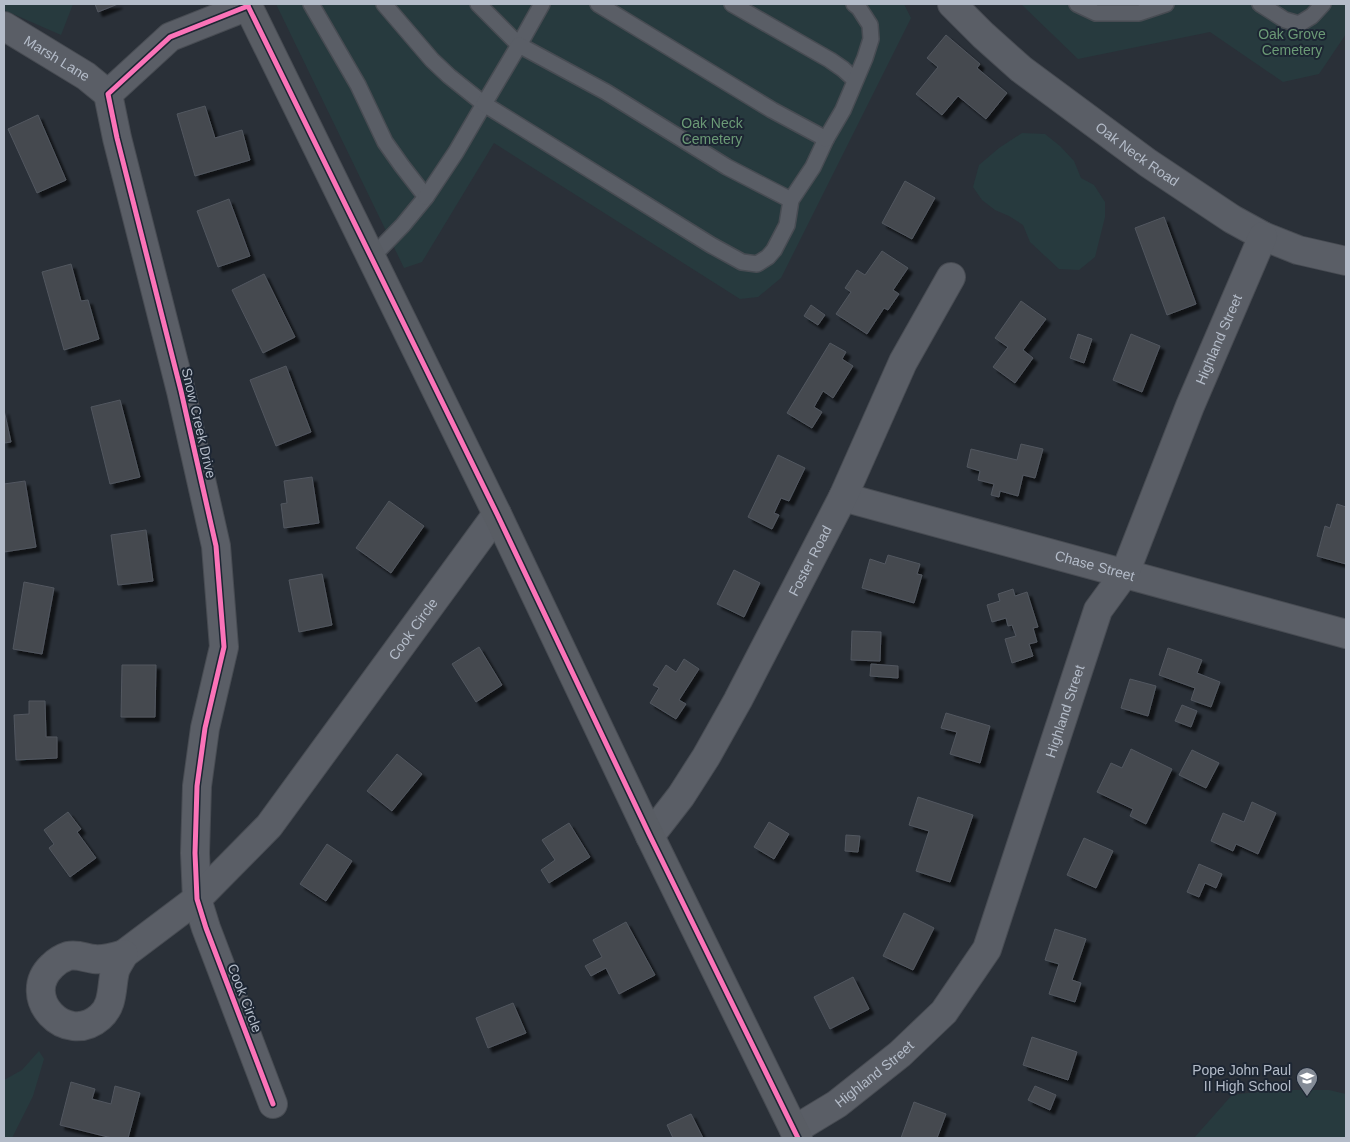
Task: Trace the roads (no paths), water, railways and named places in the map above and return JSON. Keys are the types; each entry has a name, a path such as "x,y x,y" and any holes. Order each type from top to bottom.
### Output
{"street":[{"path":"108,94 170,37 252,4 371,258 497,514 650,836 796,1134"},
{"name":"Oak Neck Road","path":"952,4 1021,69 1148,163 1219,211 1263,236 1298,250 1346,261"},
{"name":"Marsh Lane","path":"4,26 86,76 108,94"},
{"name":"Snow Creek Drive","path":"108,94 117,138 181,391 216,546 224,646 205,728 197,786 195,852 197,899"},
{"name":"Highland Street","path":"796,1134 900,1054 944,1012 987,949 1098,610 1125,573 1190,406 1263,236"},
{"name":"Foster Road","path":"650,836 681,796 706,757 743,691 844,497 902,362 951,277"},
{"name":"Chase Street","path":"844,497 1346,634"},
{"name":"Cook Circle","path":"273,1104 206,928 197,899 269,826 497,514"},
{"path":"124,954 197,899"}],"lane":[{"path":"311,4 358,85 386,142 426,197"},
{"path":"384,4 432,60 484,104 711,245 742,262 757,264 768,257 774,250 787,225 791,200 813,167 826,139 843,110 854,80 866,58 871,39 870,25 859,8 854,4"},
{"path":"478,4 519,45 606,92 727,167 791,200"},
{"path":"371,258 403,225 426,197 456,152 542,4"},
{"path":"598,4 772,110 826,139"},
{"path":"732,4 830,60 854,80"},
{"path":"1077,4 1096,14 1138,13 1166,4"},
{"path":"1260,4 1285,20 1299,24 1312,16 1323,4"}],"place":[{"name":"Pope John Paul II High School","path":"1307,1097"}],"park label":[{"name":"Oak Grove Cemetery","path":"1292,42"},
{"name":"Oak Neck Cemetery","path":"712,132"}]}
